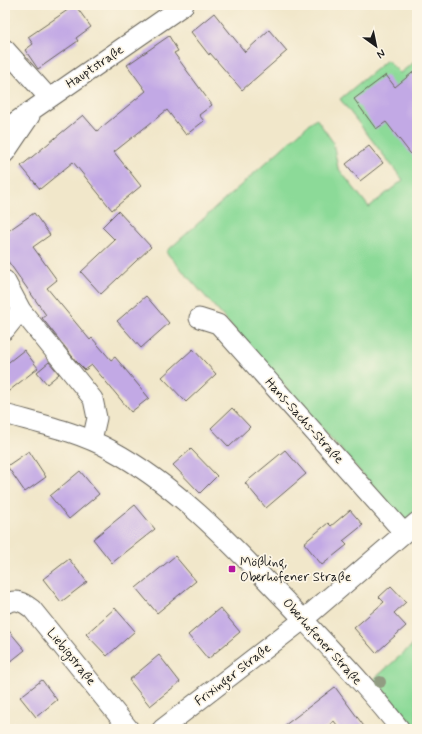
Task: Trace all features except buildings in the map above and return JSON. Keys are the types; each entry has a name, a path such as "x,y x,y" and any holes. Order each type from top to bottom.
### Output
{"street":[{"name":"Hauptstraße","path":"5,129 184,5"},
{"path":"5,49 42,103 5,153"},
{"path":"5,280 21,310 93,399 97,418 92,440"},
{"path":"5,330 21,310"},
{"name":"Hans-Sachs-Straße","path":"199,318 218,324 410,527"},
{"name":"Oberhofener Straße","path":"5,414 92,440 136,465 177,495 258,572 400,729"},
{"name":"Frixinger Straße","path":"162,729 303,620 410,527"},
{"name":"Liebigstraße","path":"5,604 11,601 17,601 32,609 130,729"}],"green space":[{"path":"387,60 400,73 417,60 417,510 404,521 166,252 316,118 333,142 338,168 369,207 403,180 340,99"},
{"path":"417,641 417,729 416,729 374,679"}],"place":[{"name":"Mößling, Oberhofener Straße","path":"232,569"}]}
